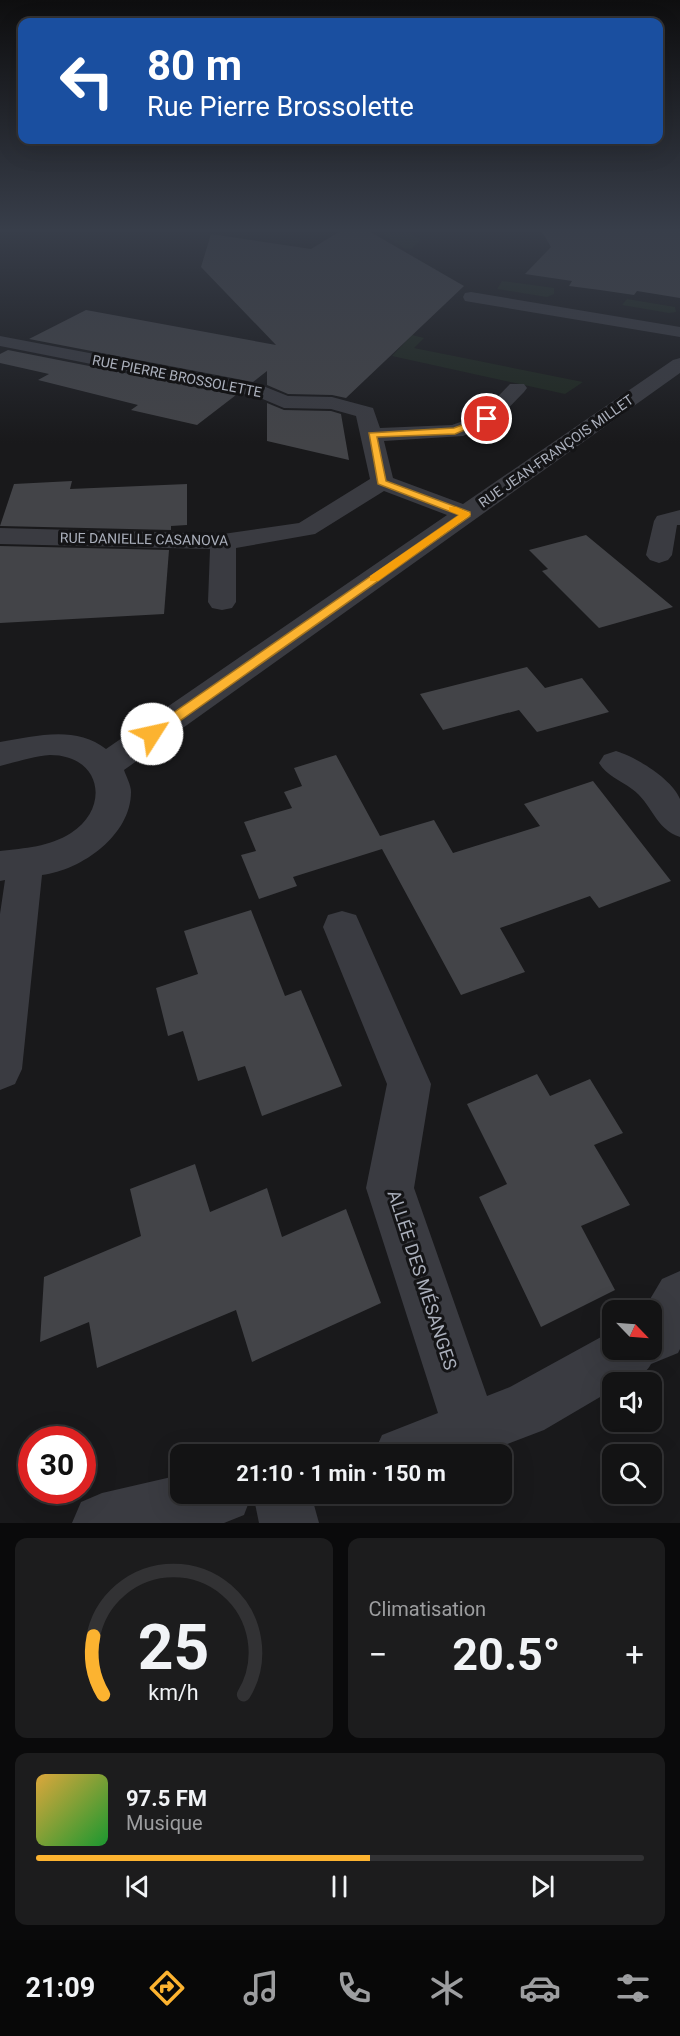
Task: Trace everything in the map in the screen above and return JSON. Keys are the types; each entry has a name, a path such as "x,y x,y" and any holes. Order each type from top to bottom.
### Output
{"street":[{"path":"523,301 680,332"},
{"name":"RUE PIERRE BROSSOLETTE","path":"0,341 263,392 284,402 332,402 366,412 382,482"},
{"name":"RUE JEAN-FRANÇOIS MILLET","path":"107,765 680,364"},
{"path":"372,435 455,431 487,419 517,388"},
{"path":"382,482 466,514"},
{"name":"RUE DANIELLE CASANOVA","path":"0,536 223,542 306,529 382,482"},
{"path":"659,555 666,521 680,517"},
{"path":"222,602 223,542"},
{"path":"0,754 23,746 48,743 72,745 92,753 107,765 115,783 114,804 103,825 83,845 56,859 13,867 0,1069"},
{"path":"616,763 646,781 680,824"},
{"name":"ALLÉE DES MÉSANGES","path":"342,927 410,1084 390,1188 471,1430"},
{"path":"662,1329 680,1297"},
{"path":"432,1444 524,1410 612,1360"},
{"path":"102,1523 181,1504"},
{"path":"284,1504 289,1523"}],"shaded area":[{"path":"625,301 639,301 675,307 676,312 669,313 622,305"},
{"path":"412,335 424,338 414,348 583,382 565,394 392,356"}],"building":[{"path":"234,301 448,301 346,398 332,395 288,394 267,385 267,371 253,382 29,339 86,310 276,345"},
{"path":"8,350 236,395 197,425 131,410 138,405 38,380 49,374 0,363 0,354"},
{"path":"267,403 284,410 331,411 341,414 349,460 267,441"},
{"path":"72,481 70,489 187,484 187,525 171,526 171,530 0,526 14,484"},
{"path":"586,535 673,607 599,628 542,571 548,569 529,550"},
{"path":"0,546 169,550 164,614 0,623"},
{"path":"527,667 545,688 582,678 609,712 537,732 519,710 443,730 420,694"},
{"path":"336,755 380,836 434,820 453,853 540,826 524,804 593,781 671,881 599,908 590,896 500,928 525,972 461,995 382,849 293,877 297,886 259,899 241,855 256,851 244,822 292,808 284,792 302,786 294,768"},
{"path":"251,910 285,996 301,990 342,1086 262,1116 245,1066 198,1081 183,1031 168,1036 156,988 198,974 184,931"},
{"path":"537,1074 550,1096 590,1079 623,1133 594,1145 630,1205 581,1226 615,1290 541,1327 479,1197 507,1184 467,1104"},
{"path":"195,1164 210,1212 267,1188 282,1237 346,1209 381,1303 252,1362 236,1310 97,1368 89,1322 40,1342 44,1277 141,1236 130,1189"}],"slow traffic":[{"path":"374,579 466,514 452,509"}],"route":[{"path":"152,734 466,514 382,482 372,435 455,431 487,419"}]}
